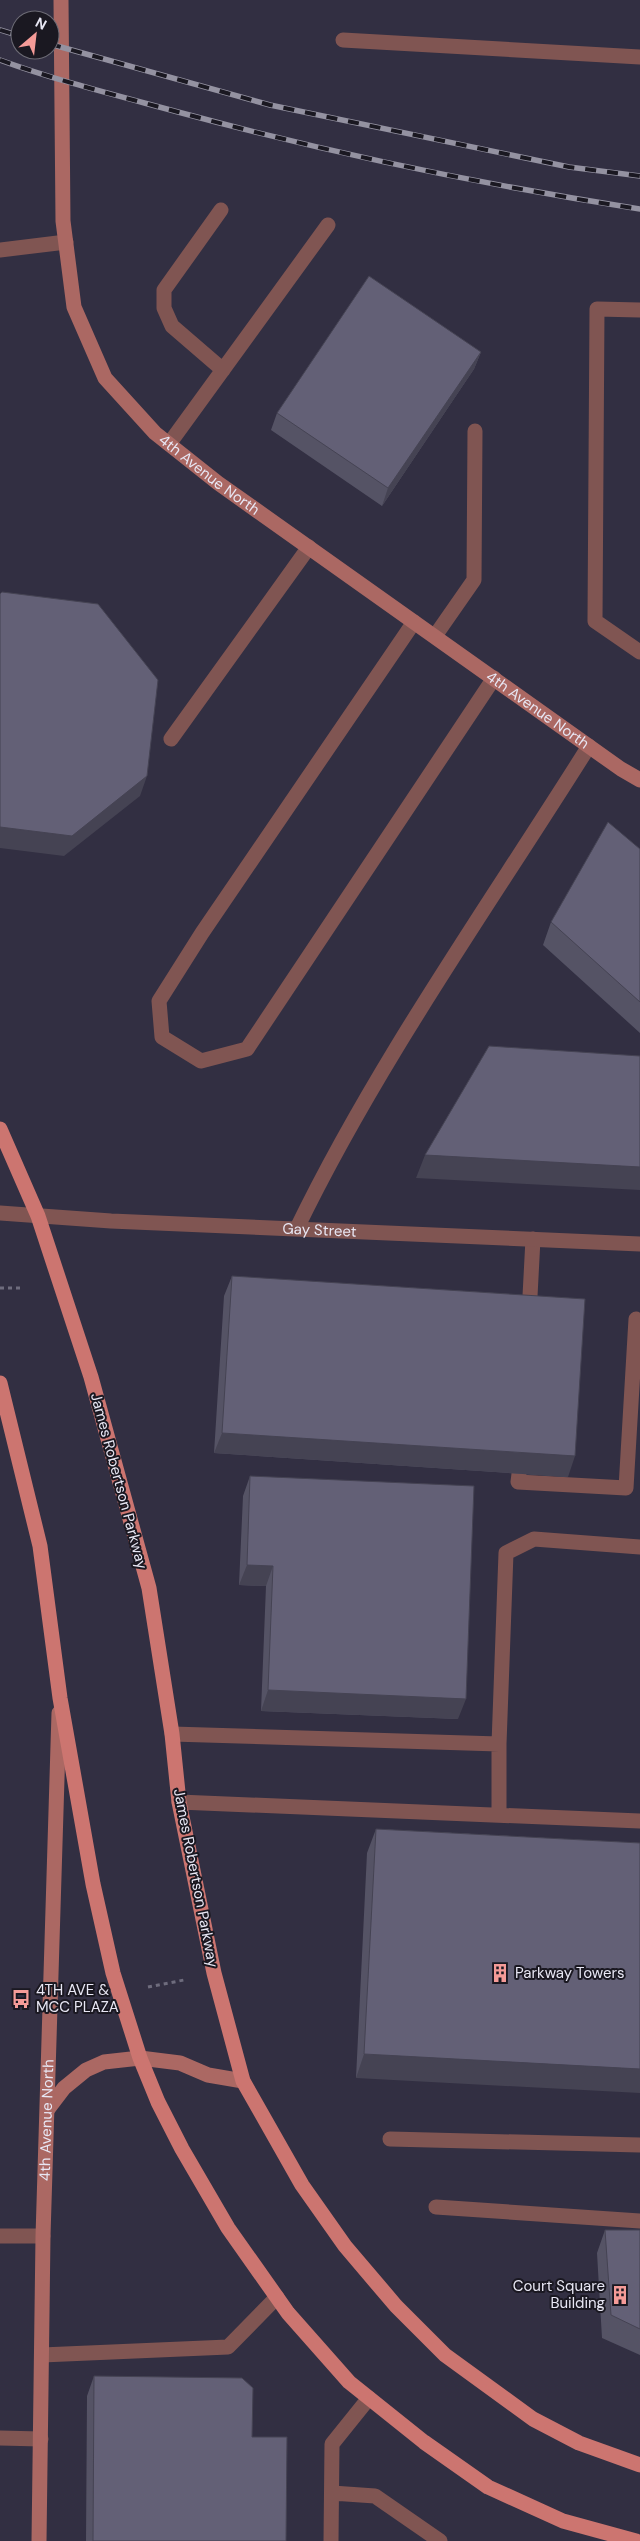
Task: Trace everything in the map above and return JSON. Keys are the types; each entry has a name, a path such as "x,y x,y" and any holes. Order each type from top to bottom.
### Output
{"main road":[{"name":"James Robertson Parkway","path":"0,1129 38,1216 91,1377 148,1588 172,1734 180,1802 214,1973 244,2081 302,2185 344,2246 396,2306 445,2355 533,2419 579,2443 640,2465"},
{"path":"0,1383 40,1546 60,1698 97,1902 113,1973 140,2058 158,2102 182,2149 228,2228 277,2297 349,2382 424,2442 488,2487 563,2521 636,2541"}],"street":[{"name":"4th Avenue North","path":"61,0 63,222 74,307 105,378 154,432 218,483 621,769 640,780"},
{"path":"343,40 640,57"},
{"path":"221,210 164,290 164,308 172,326 224,370"},
{"path":"170,444 328,225"},
{"path":"0,250 66,242"},
{"path":"640,310 597,309 595,611 595,621 640,652"},
{"path":"435,636 474,580 475,431"},
{"path":"171,739 309,547"},
{"path":"414,622 202,933 159,1001 162,1037 201,1061 247,1049 494,678"},
{"path":"297,1228 323,1173 368,1094 589,746"},
{"path":"621,769 640,785"},
{"name":"Gay Street","path":"0,1213 640,1244"},
{"path":"529,1316 533,1239"},
{"path":"519,1474 518,1482 626,1488 635,1419 636,1319"},
{"path":"499,1815 499,1744 506,1552 534,1539 640,1547"},
{"name":"4th Avenue North","path":"39,2541 43,2236 60,1698"},
{"path":"172,1734 499,1744"},
{"path":"180,1802 640,1821"},
{"path":"48,2109 64,2088 86,2070 104,2062 140,2058 180,2063 208,2075 244,2081"},
{"path":"390,2139 640,2145"},
{"path":"436,2207 640,2221"},
{"path":"0,2236 43,2236"},
{"path":"42,2356 228,2347 277,2297"},
{"path":"331,2541 332,2444 368,2398"},
{"path":"0,2438 41,2439"},
{"path":"332,2493 374,2496 440,2541"}],"path":[{"path":"0,1288 21,1288"},
{"path":"143,1988 184,1980"}],"building":[{"path":"369,276 481,352 388,488 277,413"},
{"path":"2,592 98,604 158,680 147,776 72,836 0,827 0,594"},
{"path":"608,822 640,849 640,1002 551,922"},
{"path":"489,1046 640,1056 640,1167 425,1155"},
{"path":"232,1276 585,1299 575,1456 222,1433"},
{"path":"250,1476 474,1486 466,1699 268,1690 273,1566 247,1565"},
{"name":"Parkway Towers","path":"376,1829 640,1843 640,2069 364,2054"},
{"path":"605,2230 640,2230 640,2329 611,2315"},
{"path":"94,2376 242,2378 253,2388 252,2437 287,2437 286,2541 93,2541"}],"railway":[{"path":"0,30 10,33"},
{"path":"60,47 270,105 569,167 640,176"},
{"path":"0,60 89,88 292,141 465,179 640,209"}],"place":[{"name":"Parkway Towers","path":"500,1973"},
{"name":"4TH AVE & MCC PLAZA","path":"21,1999"},
{"name":"Court Square Building","path":"620,2295"}]}
